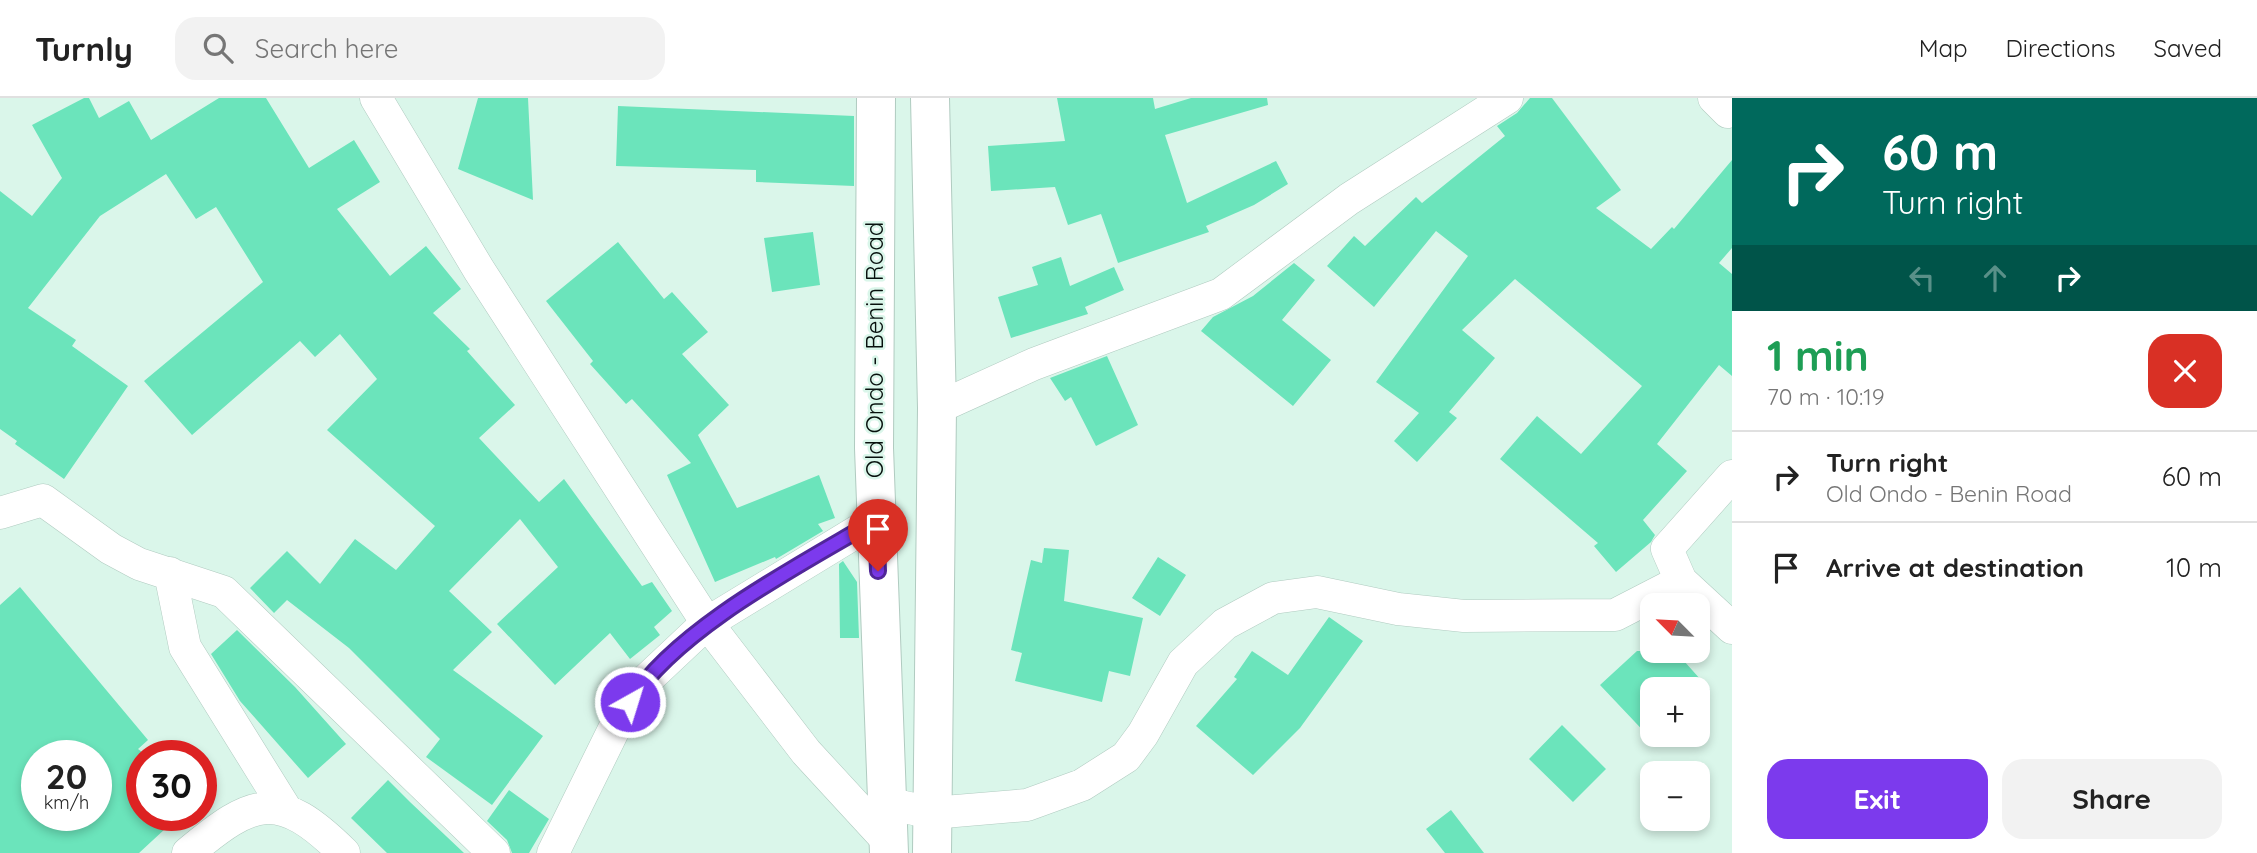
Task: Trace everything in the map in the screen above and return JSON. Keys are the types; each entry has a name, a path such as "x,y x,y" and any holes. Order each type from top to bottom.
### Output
{"main road":[{"name":"Old Ondo - Benin Road","path":"876,98 876,520 887,832"},
{"path":"930,98 937,408 932,853"}],"street":[{"path":"376,98 479,270 707,623 806,752 887,832 932,813 1027,805 1082,785 1126,757 1143,734 1183,663 1225,624 1273,598 1317,592 1398,609 1464,616 1615,615 1681,581"},
{"path":"937,408 1034,364 1221,294 1349,199 1507,98"},
{"path":"1714,98 1728,112 1732,111"},
{"path":"1732,476 1667,549 1681,581 1732,628"},
{"path":"4,506 43,500 111,549 138,564 224,592 494,853"},
{"path":"553,853 620,719 640,685 707,623 876,520"},
{"path":"170,573 184,647 285,808 307,821 344,853"},
{"path":"188,853 229,819 259,809 285,808"}],"building":[{"path":"84,98 89,98 99,118 129,101 151,140 219,98 266,98 309,168 354,140 380,182 337,209 390,276 426,246 461,289 433,313 470,349 467,351 515,405 479,438 539,502 564,479 642,586 652,582 672,611 654,627 660,635 630,659 610,633 555,685 497,624 558,567 520,519 449,591 492,632 453,670 543,736 492,805 426,757 440,739 349,648 287,600 274,613 250,588 287,551 320,584 355,539 396,570 435,526 327,430 377,379 340,334 315,357 300,341 192,435 144,381 263,282 216,207 196,219 166,174 100,216 28,308 76,340 72,346 128,386 64,479 15,444 17,441 0,429 0,191 32,216 62,178 32,125"},
{"path":"478,98 528,98 533,200 458,169"},
{"path":"1057,98 1153,98 1155,109 1191,98 1267,98 1268,105 1165,135 1187,203 1276,161 1288,184 1254,205 1206,226 1209,232 1118,263 1101,214 1068,225 1055,187 991,191 988,146 1065,141"},
{"path":"1530,98 1552,98 1621,190 1596,208 1651,249 1672,227 1674,229 1732,160 1732,248 1719,263 1732,274 1732,376 1719,365 1657,444 1687,471 1643,520 1655,535 1651,542 1616,572 1594,546 1598,543 1500,459 1537,416 1581,454 1642,386 1515,279 1462,330 1495,358 1449,412 1457,418 1417,462 1394,441 1419,413 1376,382 1468,256 1436,231 1374,307 1327,266 1354,236 1365,246 1416,197 1422,203 1505,136 1497,126 1517,113"},
{"path":"618,106 854,116 854,186 756,182 756,170 616,166"},
{"path":"813,232 820,285 772,292 764,238"},
{"path":"618,242 664,299 672,292 708,332 682,354 729,405 698,435 737,508 819,475 835,518 818,524 823,531 776,559 775,557 715,582 667,475 691,463 632,399 626,404 590,364 593,361 546,301"},
{"path":"1061,257 1070,286 1114,267 1124,290 1085,307 1088,314 1011,338 998,297 1038,285 1032,267"},
{"path":"1294,263 1315,280 1282,320 1331,360 1293,406 1201,331 1213,317 1253,296"},
{"path":"1107,356 1138,425 1096,446 1071,397 1065,401 1050,378"},
{"path":"1044,548 1069,550 1064,601 1143,618 1130,676 1109,671 1102,702 1015,681 1022,653 1011,650 1031,560 1042,563"},
{"path":"1158,557 1186,575 1160,616 1132,598"},
{"path":"843,561 857,582 859,638 840,638 839,564"},
{"path":"20,587 148,740 126,740 126,831 163,831 139,853 0,853 0,605"},
{"path":"1329,617 1363,641 1300,728 1253,775 1196,726 1237,679 1234,677 1252,651 1288,675"},
{"path":"237,630 295,687 346,744 308,778 240,701 211,654"},
{"path":"1637,651 1640,651 1640,663 1686,663 1698,677 1640,677 1640,727 1600,685"},
{"path":"1562,725 1606,769 1573,802 1529,759"},
{"path":"388,780 464,853 387,853 351,818"},
{"path":"509,790 549,819 529,853 512,853 507,840 487,821"},
{"path":"1451,810 1484,853 1445,853 1426,829"}],"route":[{"path":"630,702 640,685 707,623 876,520 878,571"}]}
